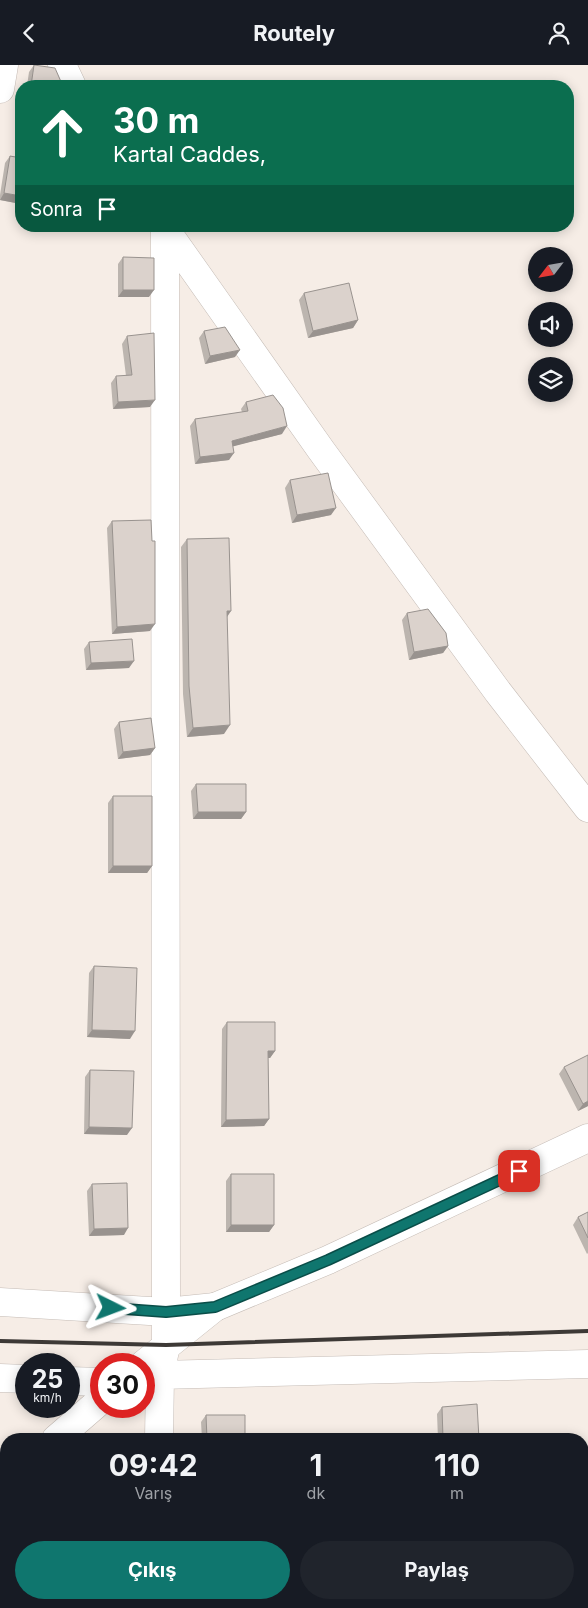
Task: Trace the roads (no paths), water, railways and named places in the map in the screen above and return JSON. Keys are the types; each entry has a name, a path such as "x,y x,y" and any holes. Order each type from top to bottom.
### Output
{"street":[{"path":"0,89 4,65"},
{"path":"62,65 69,80"},
{"path":"164,232 166,1345"},
{"path":"168,232 327,458 498,692 588,808"},
{"path":"155,1364 166,1345 215,1307 328,1260 588,1138"},
{"path":"0,1302 166,1312 215,1307"},
{"path":"155,1369 588,1364"},
{"path":"0,1378 15,1379"},
{"path":"155,1399 158,1433"},
{"path":"63,1433 90,1410"}],"railway":[{"path":"0,1341 166,1345 588,1331"}]}
